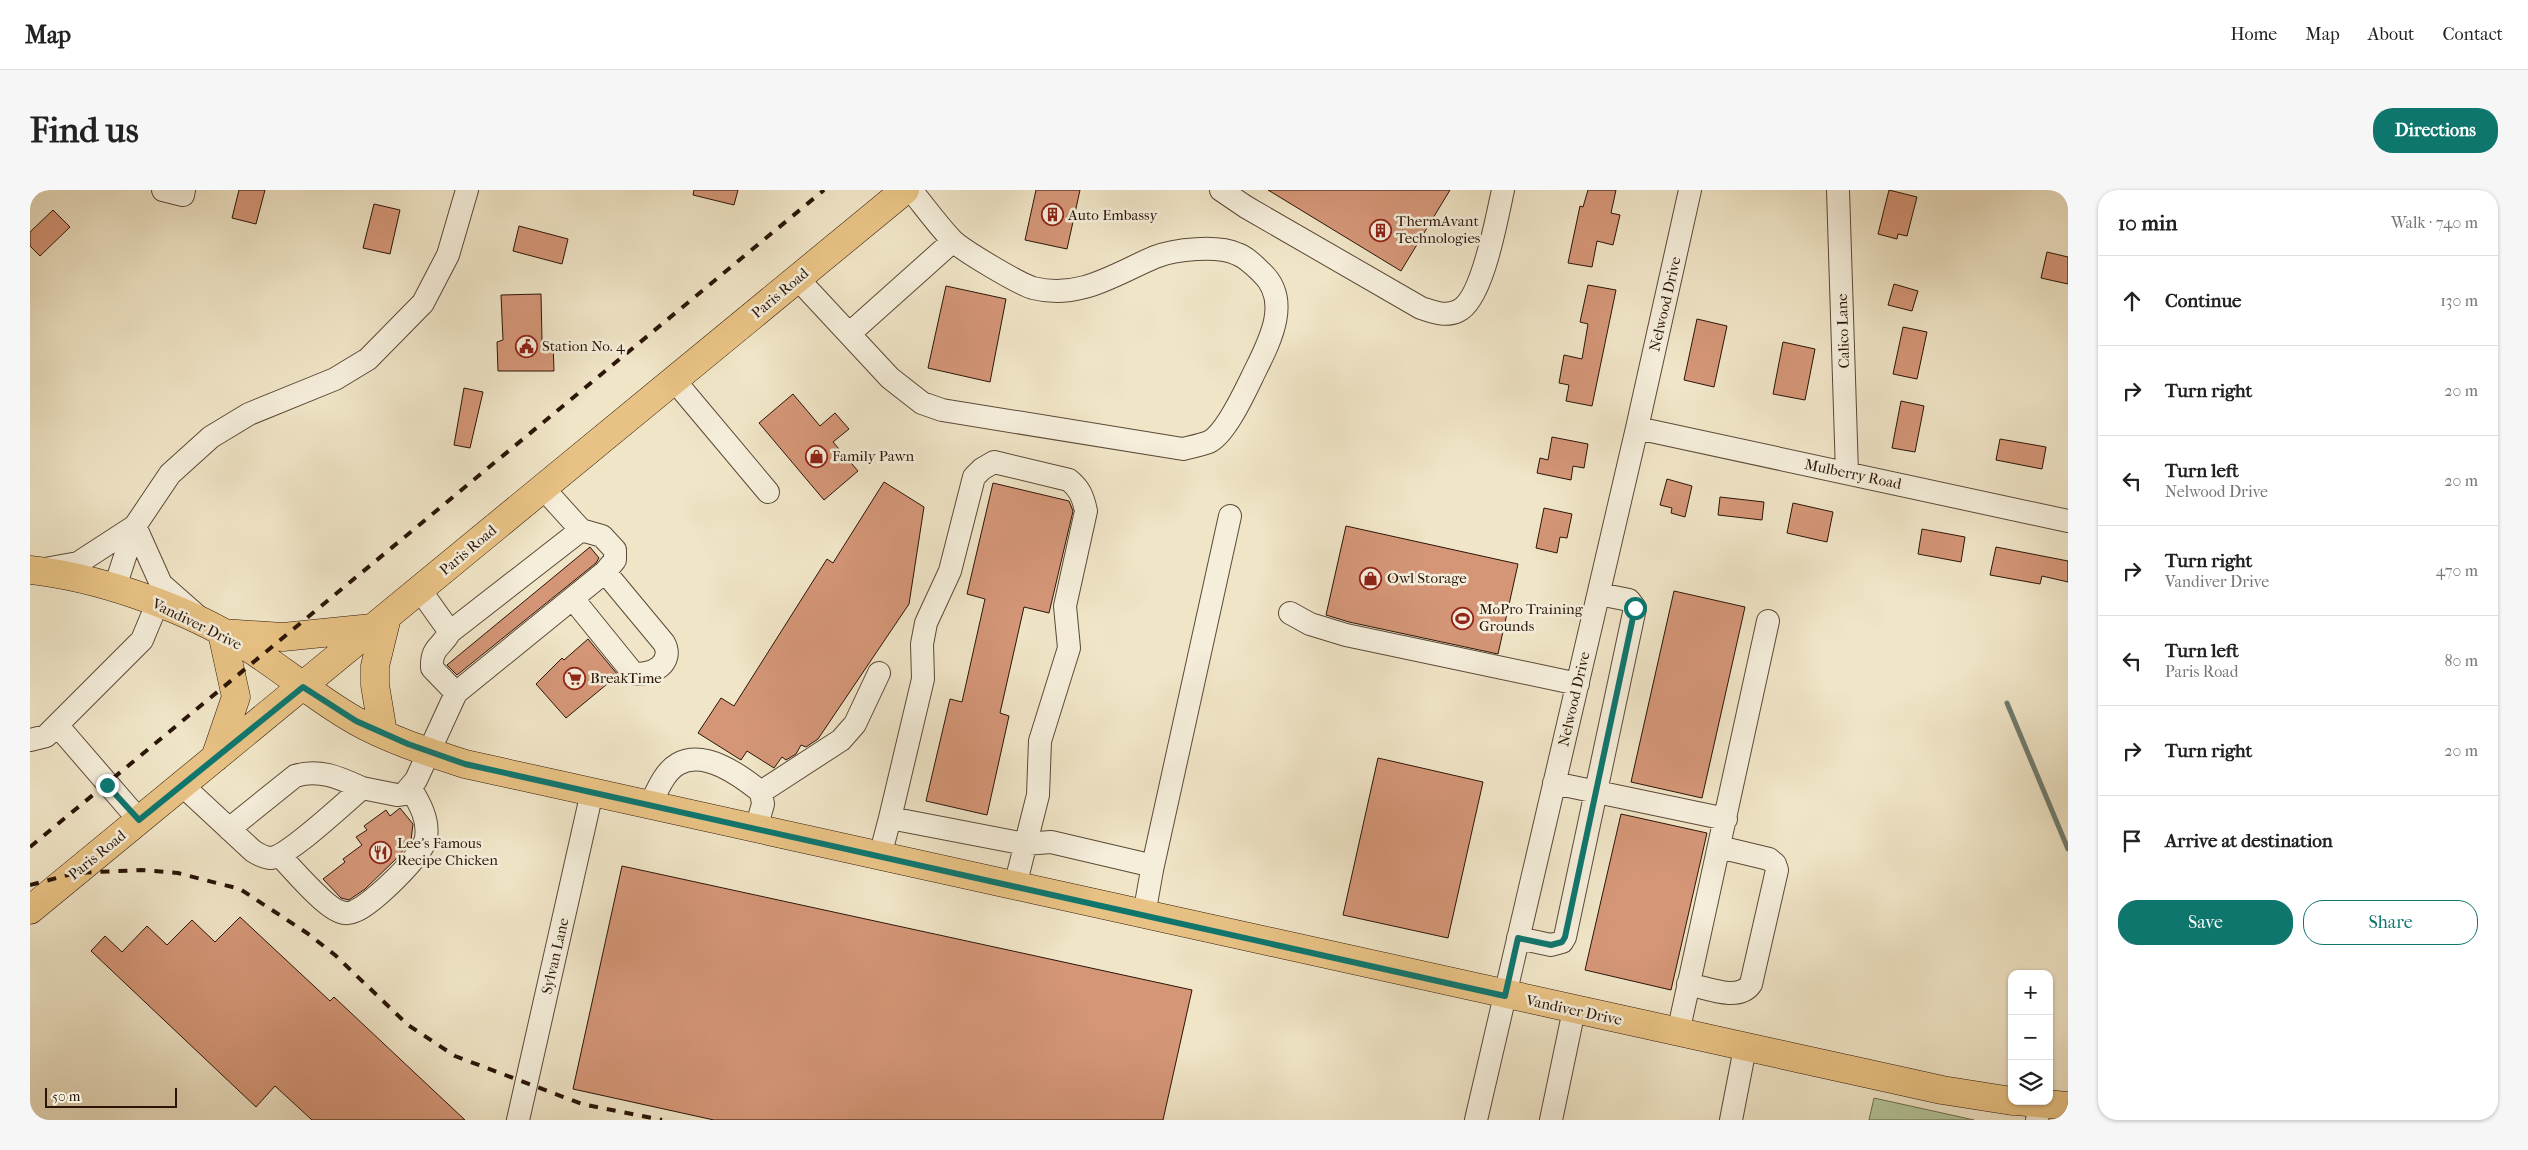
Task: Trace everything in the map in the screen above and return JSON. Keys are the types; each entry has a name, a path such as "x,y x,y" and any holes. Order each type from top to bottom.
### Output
{"main road":[{"name":"Paris Road","path":"30,910 905,190"},
{"name":"Vandiver Drive","path":"31,570 115,587 216,630 356,721 429,752 465,764 1505,996 1942,1090 2008,1100"},
{"path":"216,758 236,697 216,630 283,637 380,622 375,666 375,685 383,733"},
{"path":"2031,1109 2068,1106"}],"street":[{"path":"163,190 183,195 184,190"},
{"path":"115,587 135,526 170,474 211,437 249,414 335,379 368,359 423,303 448,255 467,190"},
{"path":"797,278 890,378 922,403 942,410 1183,449 1210,441 1222,429 1247,388 1264,353 1276,318 1277,302 1274,287 1260,270 1237,253 1198,249 1157,256 1098,285 1061,292 1032,288 954,241 911,190"},
{"path":"1221,190 1246,207 1421,308 1443,315 1460,310 1473,296 1484,268 1503,190"},
{"name":"Nelwood Drive","path":"1476,1120 1637,428 1690,190"},
{"name":"Calico Lane","path":"1838,190 1847,472"},
{"path":"849,334 954,241"},
{"path":"674,380 768,492"},
{"name":"Mulberry Road","path":"1637,428 2068,521"},
{"path":"880,856 922,679 922,644 926,623 950,571 974,477 982,468 994,462 1069,480 1078,488 1084,498 1086,511 1065,606 1068,648 1040,740 1038,795 1015,886"},
{"path":"229,829 296,776 308,772 338,777 362,788 397,795 404,794 411,789 456,693 573,599 605,572 615,560 615,550 602,536 581,530 543,488"},
{"path":"1144,915 1152,870 1230,516"},
{"path":"31,570 56,568 78,563 135,526"},
{"path":"135,526 161,584 216,630"},
{"path":"456,693 432,668 432,656 436,648 450,632 581,530"},
{"path":"573,599 633,672 650,674 659,668 666,658 667,650 664,643 605,572"},
{"path":"420,590 450,632"},
{"path":"1518,938 1551,945 1562,942 1565,937 1635,608 1629,600 1598,594"},
{"path":"30,740 46,736 142,640 157,604"},
{"path":"1290,613 1310,624 1346,635 1578,684"},
{"path":"1678,1033 1768,621"},
{"path":"761,792 842,740 855,724 879,673"},
{"path":"57,725 139,820"},
{"path":"650,805 665,777 678,764 693,760 709,761 728,769 761,792 763,804 756,829"},
{"path":"1554,783 1726,820"},
{"path":"182,785 253,851 263,857 280,856 362,788"},
{"path":"280,856 333,908 348,913 356,911 372,900 419,854 426,840 426,824 423,810 411,789"},
{"name":"Sylvan Lane","path":"518,1120 592,792"},
{"path":"890,818 1025,844 1051,842 1146,864 1152,870"},
{"path":"1688,984 1736,994 1747,989 1751,984 1777,870 1772,861 1719,847"},
{"path":"1551,1120 1574,1010"},
{"path":"1731,1120 1745,1048"}],"green space":[{"path":"1874,1098 1974,1120 1869,1120"}],"building":[{"path":"239,190 265,190 256,224 232,218"},
{"path":"694,190 738,190 734,205 693,195"},
{"name":"Auto Embassy","path":"1036,190 1080,190 1067,249 1025,240"},
{"name":"ThermAvant Technologies","path":"1268,190 1450,190 1401,271"},
{"path":"1588,190 1616,190 1611,213 1620,215 1613,245 1597,241 1592,267 1568,263 1580,206 1583,207"},
{"path":"1889,190 1917,197 1907,236 1898,234 1897,239 1878,234"},
{"path":"374,204 400,210 390,254 363,248"},
{"path":"53,210 70,227 40,256 30,246 30,232"},
{"path":"519,226 568,239 562,264 513,251"},
{"path":"2047,252 2068,257 2068,284 2041,278"},
{"path":"1894,284 1918,291 1912,311 1888,305"},
{"path":"1588,285 1616,290 1592,406 1566,401 1569,385 1559,383 1564,355 1582,359 1588,324 1580,322"},
{"path":"946,286 1006,299 990,382 928,368"},
{"path":"541,294 542,341 553,342 554,371 498,371 497,342 503,340 501,295"},
{"path":"1697,319 1727,326 1714,387 1684,380"},
{"path":"1903,327 1927,332 1917,379 1893,374"},
{"path":"1783,342 1815,349 1805,400 1773,394"},
{"path":"464,388 483,392 470,448 454,445"},
{"name":"Family Pawn","path":"793,394 820,426 835,413 849,429 833,442 858,471 824,500 759,423"},
{"path":"1901,401 1924,406 1915,452 1892,448"},
{"path":"1552,437 1588,444 1584,468 1573,466 1571,480 1537,473 1540,458 1548,460"},
{"path":"2000,439 2046,447 2042,469 1996,460"},
{"path":"1667,479 1692,486 1685,517 1671,513 1672,508 1660,505"},
{"path":"884,482 924,507 909,604 818,739 806,747 801,745 796,754 786,760 782,757 774,768 747,751 741,760 698,733 721,698 734,706 827,559 833,563"},
{"path":"993,483 1069,501 1073,511 1049,613 1024,607 1000,713 1009,716 987,815 926,801 950,699 962,702 985,599 967,594"},
{"path":"1720,497 1764,502 1762,520 1718,515"},
{"path":"1793,503 1833,512 1827,542 1787,533"},
{"path":"1544,508 1572,514 1567,538 1560,537 1557,553 1536,548"},
{"path":"1346,526 1518,564 1498,654 1349,622 1326,615"},
{"path":"1922,529 1965,537 1961,562 1918,554"},
{"path":"590,547 599,558 596,563 457,675 447,665"},
{"path":"1996,547 2068,561 2068,582 2042,576 2040,584 1990,575"},
{"path":"1674,591 1745,607 1702,798 1631,782"},
{"path":"588,639 618,675 566,718 536,684 562,658 564,660"},
{"path":"1378,758 1483,782 1448,938 1343,915"},
{"name":"Lee's Famous Recipe Chicken","path":"400,808 413,824 411,840 397,858 365,889 349,900 341,898 323,879 345,862 343,859 362,845 356,837 367,830 364,826 386,810 390,816"},
{"path":"1621,814 1707,833 1671,990 1585,970"},
{"path":"622,866 1192,990 1163,1120 714,1120 573,1089"},
{"path":"240,917 330,1001 334,997 465,1120 312,1120 275,1086 256,1107 91,951 105,936 122,952 147,926 167,945 192,920 215,942"}],"waterway":[{"path":"2007,703 2068,849"}],"railway":[{"path":"30,847 824,190"},
{"path":"30,885 76,873 141,870 178,873 240,889 307,933 335,955 408,1025 455,1056 582,1104 662,1120"}],"place":[{"name":"Auto Embassy","path":"1052,215"},
{"name":"ThermAvant Technologies","path":"1380,230"},
{"name":"Station No. 4","path":"526,346"},
{"name":"Family Pawn","path":"816,456"},
{"name":"Owl Storage","path":"1371,578"},
{"name":"MoPro Training Grounds","path":"1463,618"},
{"name":"BreakTime","path":"574,678"},
{"name":"Lee's Famous Recipe Chicken","path":"381,852"}],"route":[{"path":"107,785 139,820 303,687 356,721 408,744 465,764 1505,996 1518,938 1551,945 1562,942 1565,937 1635,608"}]}
